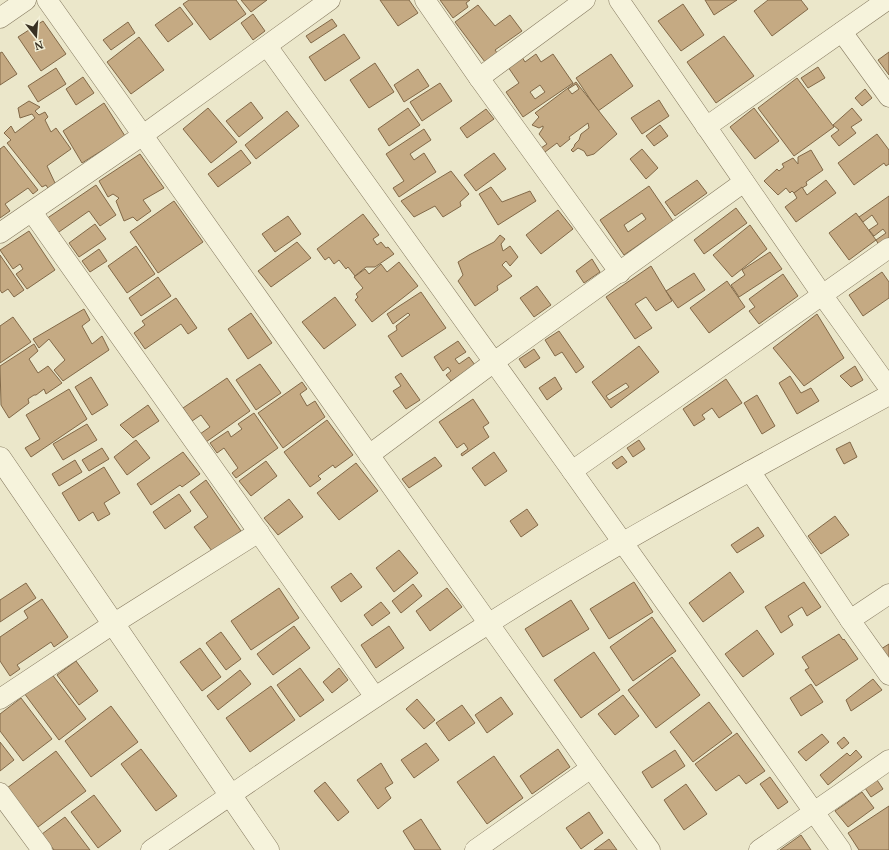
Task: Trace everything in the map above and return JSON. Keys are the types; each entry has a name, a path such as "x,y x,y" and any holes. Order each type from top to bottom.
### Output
{"street":[{"path":"0,18 26,0"},
{"path":"47,0 489,623 590,768 650,850"},
{"path":"0,233 143,135 330,0"},
{"path":"425,0 479,78 620,272"},
{"path":"479,78 585,0"},
{"path":"619,0 823,296 889,388"},
{"path":"706,127 842,32 882,1"},
{"path":"842,32 889,97"},
{"path":"267,46 572,471 841,850"},
{"path":"369,455 494,362 744,182"},
{"path":"32,212 375,697"},
{"path":"572,471 823,296 889,248"},
{"path":"152,850 375,697 489,623 622,543 889,395"},
{"path":"0,458 268,850"},
{"path":"750,471 889,676"},
{"path":"0,699 113,624 259,532"},
{"path":"850,620 889,594"},
{"path":"759,850 889,760"},
{"path":"478,849 590,768"},
{"path":"0,793 42,850"}],"building":[{"path":"189,0 236,0 246,14 210,40 183,4"},
{"path":"241,0 267,0 251,12"},
{"path":"380,0 409,0 418,13 398,26"},
{"path":"440,0 470,0 466,3 468,7 453,18"},
{"path":"705,0 737,0 714,15"},
{"path":"768,0 801,0 808,9 772,36 754,11"},
{"path":"683,4 704,35 681,51 658,21"},
{"path":"478,5 495,26 510,15 522,31 495,50 498,54 485,62 455,22"},
{"path":"180,7 193,24 168,42 155,25"},
{"path":"253,14 265,31 253,40 241,23"},
{"path":"332,19 337,26 311,43 306,36"},
{"path":"43,21 66,54 41,71 18,37"},
{"path":"128,22 135,33 111,50 103,40"},
{"path":"344,34 360,58 325,81 309,57"},
{"path":"724,36 754,76 716,103 687,62"},
{"path":"139,37 164,70 131,94 107,62"},
{"path":"2,52 17,74 0,85 0,53"},
{"path":"889,52 889,75 878,60"},
{"path":"536,54 541,62 553,54 573,83 523,117 506,92 519,83 508,67 522,57 525,62","holes":["540,85 545,92 535,99 530,92"]},
{"path":"611,54 633,86 598,111 576,78"},
{"path":"375,63 394,92 369,108 350,80"},
{"path":"818,67 825,78 808,88 801,78"},
{"path":"56,68 66,84 38,102 28,86"},
{"path":"418,69 429,86 404,102 394,85"},
{"path":"83,77 94,93 76,105 66,89"},
{"path":"797,78 834,127 794,156 758,108"},
{"path":"576,82 617,134 594,154 587,156 584,151 578,148 573,152 571,150 579,140 581,134 589,128 588,123 569,137 570,139 560,147 557,143 545,152 541,148 547,144 539,134 543,126 539,128 532,125 539,117 535,113","holes":["576,84 579,89 572,94 568,89"]},
{"path":"440,83 452,101 422,121 410,102"},
{"path":"865,89 872,98 862,106 855,98"},
{"path":"659,100 669,116 642,134 631,118"},
{"path":"29,101 40,107 35,111 39,115 45,112 48,117 45,120 51,132 56,128 71,149 47,166 55,183 49,190 46,185 42,187 7,143 11,140 4,133 11,126 15,133 35,118 32,114 20,118 18,108"},
{"path":"251,102 263,118 239,137 226,121"},
{"path":"104,103 125,136 82,163 63,131"},
{"path":"208,108 237,142 211,163 183,129"},
{"path":"408,108 420,125 389,146 378,129"},
{"path":"754,108 779,141 755,159 730,127"},
{"path":"852,108 862,120 851,127 856,133 839,146 831,136 839,130 833,125"},
{"path":"486,109 494,119 467,138 460,128"},
{"path":"287,111 299,126 256,159 245,145"},
{"path":"660,125 668,136 654,146 646,136"},
{"path":"424,129 431,140 410,154 414,160 424,153 436,172 399,197 393,188 404,181 386,154"},
{"path":"877,134 889,150 889,164 886,166 884,163 854,185 838,163"},
{"path":"4,146 38,190 33,194 28,188 5,204 10,211 0,218 0,149"},
{"path":"642,149 658,168 646,179 630,159"},
{"path":"241,150 251,163 218,187 208,174"},
{"path":"811,150 823,170 806,182 807,185 794,193 792,191 790,193 786,188 778,195 764,181 777,169 779,171 784,167 782,164 793,158 798,164 798,157"},
{"path":"494,153 506,169 476,191 464,175"},
{"path":"140,154 164,188 143,200 151,211 137,221 133,217 124,221 116,201 119,198 113,194 108,197 99,181"},
{"path":"451,171 469,194 460,202 461,206 443,217 435,206 414,217 401,201"},
{"path":"697,180 707,193 675,216 665,202"},
{"path":"826,180 836,193 796,222 785,207 797,198 794,193 802,187 807,195"},
{"path":"96,185 116,215 100,226 89,211 56,234 46,219"},
{"path":"649,186 673,221 624,255 600,220","holes":["642,213 646,219 628,232 624,225"]},
{"path":"491,187 502,202 530,191 536,201 498,225 479,194"},
{"path":"889,196 889,238 879,245 876,240 886,233 883,229 874,236 869,230 878,224 872,215 863,222 859,217"},
{"path":"174,201 203,242 158,273 130,232"},
{"path":"736,208 747,223 704,254 694,240"},
{"path":"558,210 573,229 541,254 526,235"},
{"path":"856,213 876,240 849,260 829,233"},
{"path":"363,214 379,235 373,239 377,245 381,242 394,254 375,267 366,267 355,276 348,267 346,269 339,260 334,264 329,257 325,260 317,249"},
{"path":"288,216 301,234 275,252 262,234"},
{"path":"95,224 106,239 79,257 69,243"},
{"path":"750,225 767,249 732,277 713,255"},
{"path":"29,231 55,270 27,289 16,274 23,269 20,264 13,269 0,250"},
{"path":"500,235 505,239 501,244 503,251 510,246 518,257 510,266 506,261 502,265 512,276 497,286 498,290 475,306 458,281 463,275 458,262 494,242"},
{"path":"297,242 311,258 271,287 258,271"},
{"path":"136,246 155,274 127,293 108,266"},
{"path":"99,249 107,261 90,272 82,261"},
{"path":"770,252 782,269 739,297 731,285 745,275 742,270"},
{"path":"0,255 24,290 14,297 8,289 2,293 0,290"},
{"path":"592,259 600,272 584,283 576,271"},
{"path":"399,262 418,286 372,322 355,300 358,297 356,294 363,288 354,277 365,269 369,274 381,264 387,272"},
{"path":"651,266 672,301 656,311 646,297 635,304 652,328 635,339 606,297"},
{"path":"882,272 889,282 889,298 863,316 849,295"},
{"path":"694,273 705,290 678,308 666,291"},
{"path":"783,274 798,296 759,324 749,311 755,307 749,299"},
{"path":"158,277 171,296 141,316 129,298"},
{"path":"727,281 745,307 709,333 690,308"},
{"path":"537,286 551,305 534,317 520,298"},
{"path":"421,292 446,328 402,357 388,336 397,330 396,326 410,315 408,313 393,324 387,314"},
{"path":"335,297 356,325 324,349 302,322"},
{"path":"176,298 197,328 188,334 181,324 145,349 134,333 145,325 142,321"},
{"path":"84,309 90,320 82,326 92,344 102,336 109,350 63,381 54,370 65,360 49,339 39,348 33,339"},
{"path":"251,313 272,343 248,359 228,329"},
{"path":"817,314 844,358 804,386 773,348"},
{"path":"13,317 31,342 0,363 0,326"},
{"path":"559,331 584,367 576,373 562,352 555,356 545,340"},
{"path":"458,341 466,352 455,359 459,364 469,357 475,365 451,381 446,375 451,371 448,367 443,371 434,357"},
{"path":"34,344 38,351 29,359 38,373 48,366 62,383 46,394 44,389 34,395 28,399 29,403 9,418 1,405 0,366"},
{"path":"639,346 659,372 611,408 592,382","holes":["626,383 629,387 609,400 606,396"]},
{"path":"534,349 540,358 525,368 519,359"},
{"path":"260,364 281,393 256,410 236,380"},
{"path":"855,366 863,380 851,387 840,376"},
{"path":"401,373 420,400 406,409 393,391 401,386 395,377"},
{"path":"790,376 801,393 811,388 819,401 797,414 779,383"},
{"path":"91,377 108,405 92,415 75,387"},
{"path":"555,377 562,389 547,400 539,388"},
{"path":"227,378 250,411 206,442 200,434 210,427 201,415 192,421 183,408"},
{"path":"726,379 742,403 719,418 712,408 702,415 705,419 694,426 683,409"},
{"path":"302,382 307,389 300,394 307,406 315,401 325,417 283,448 258,413"},
{"path":"69,389 87,419 31,457 25,448 40,439 26,415"},
{"path":"757,395 775,426 762,434 744,403"},
{"path":"473,399 489,423 483,427 489,437 462,456 461,454 468,449 464,443 457,448 439,422"},
{"path":"148,405 159,421 133,438 120,425"},
{"path":"254,413 278,448 236,478 232,473 238,468 224,448 217,453 210,443 228,431 231,437 242,429 238,424"},
{"path":"327,420 353,455 335,468 333,465 318,476 321,479 310,487 284,452"},
{"path":"87,424 97,440 63,460 53,444"},
{"path":"136,440 150,458 127,475 114,457"},
{"path":"639,440 645,449 633,457 627,448"},
{"path":"850,442 857,457 844,464 836,449"},
{"path":"102,448 109,459 89,471 82,460"},
{"path":"183,452 200,474 182,487 180,485 151,505 137,484"},
{"path":"494,452 507,471 485,486 472,468"},
{"path":"622,456 627,462 617,469 612,463"},
{"path":"435,457 442,466 409,488 402,479"},
{"path":"75,460 82,472 59,486 52,474"},
{"path":"266,461 277,476 251,496 239,481"},
{"path":"356,463 378,491 339,520 317,493"},
{"path":"104,467 120,493 104,503 110,514 98,521 93,512 79,521 62,493"},
{"path":"206,480 241,531 212,551 194,527 208,517 190,492"},
{"path":"179,494 191,511 165,529 153,512"},
{"path":"289,499 303,517 278,535 264,518"},
{"path":"527,509 538,525 521,537 510,521"},
{"path":"835,516 849,535 821,554 808,536"},
{"path":"758,527 764,536 737,553 731,545"},
{"path":"399,550 418,573 394,592 376,568"},
{"path":"730,572 744,592 703,622 689,603"},
{"path":"351,573 362,587 341,602 331,587"},
{"path":"634,582 653,612 609,639 590,609"},
{"path":"804,582 821,607 807,616 802,607 788,616 793,625 781,633 765,607"},
{"path":"26,583 36,598 0,622 0,600"},
{"path":"413,584 422,596 401,613 392,601"},
{"path":"279,588 299,618 251,650 231,621"},
{"path":"447,588 462,607 430,631 416,611"},
{"path":"42,599 68,637 54,647 51,642 17,665 20,669 10,676 0,661 0,637 28,618 24,611"},
{"path":"571,600 589,629 543,657 525,629"},
{"path":"381,602 390,613 372,626 364,615"},
{"path":"652,617 676,651 633,681 610,647"},
{"path":"294,626 310,648 273,675 257,654"},
{"path":"389,626 404,648 376,668 361,645"},
{"path":"757,630 774,654 743,677 725,654"},
{"path":"221,632 241,659 226,670 206,643"},
{"path":"839,634 858,659 816,686 805,670 809,668 802,657"},
{"path":"889,644 889,660 881,649"},
{"path":"200,648 221,677 202,691 180,662"},
{"path":"594,652 620,690 581,718 554,680"},
{"path":"672,657 700,695 656,728 628,690"},
{"path":"76,661 98,691 79,705 57,675"},
{"path":"300,668 324,700 300,717 277,685"},
{"path":"339,668 348,680 332,693 323,682"},
{"path":"240,670 251,684 218,710 207,696"},
{"path":"51,673 86,719 59,740 24,693"},
{"path":"873,679 882,690 851,711 846,700"},
{"path":"811,684 823,702 801,716 790,698"},
{"path":"271,686 295,720 250,752 226,718"},
{"path":"623,695 639,716 615,735 598,714"},
{"path":"501,697 513,714 487,733 475,715"},
{"path":"21,698 52,739 23,761 0,731 0,714"},
{"path":"417,699 435,720 424,729 406,709"},
{"path":"709,702 732,733 693,762 670,732"},
{"path":"462,705 475,723 449,741 436,723"},
{"path":"111,706 138,742 91,777 65,741"},
{"path":"737,733 765,771 746,784 739,775 716,791 695,764"},
{"path":"822,734 829,742 806,761 798,752"},
{"path":"844,737 849,743 842,749 837,743"},
{"path":"0,742 14,760 0,771"},
{"path":"426,743 439,760 414,778 401,760"},
{"path":"141,749 177,796 156,811 121,764"},
{"path":"558,749 570,767 532,794 520,776"},
{"path":"675,750 685,766 652,788 642,772"},
{"path":"856,750 862,757 828,785 820,775 847,753 850,756"},
{"path":"56,751 86,791 38,827 7,788"},
{"path":"494,756 523,798 487,824 457,782"},
{"path":"381,763 393,783 385,788 391,798 378,809 357,780"},
{"path":"770,777 788,802 778,809 760,784"},
{"path":"877,780 883,789 871,797 865,788"},
{"path":"325,782 349,812 338,821 314,791"},
{"path":"686,784 707,814 684,830 664,800"},
{"path":"862,792 874,808 848,827 835,811"},
{"path":"94,795 121,831 98,848 71,812"},
{"path":"889,806 889,850 859,850 848,833"},
{"path":"589,812 603,833 581,849 566,828"},
{"path":"65,817 90,850 54,850 42,834"},
{"path":"421,819 441,850 415,850 403,831"},
{"path":"801,835 811,850 780,850"},
{"path":"609,839 617,850 594,850"}]}
